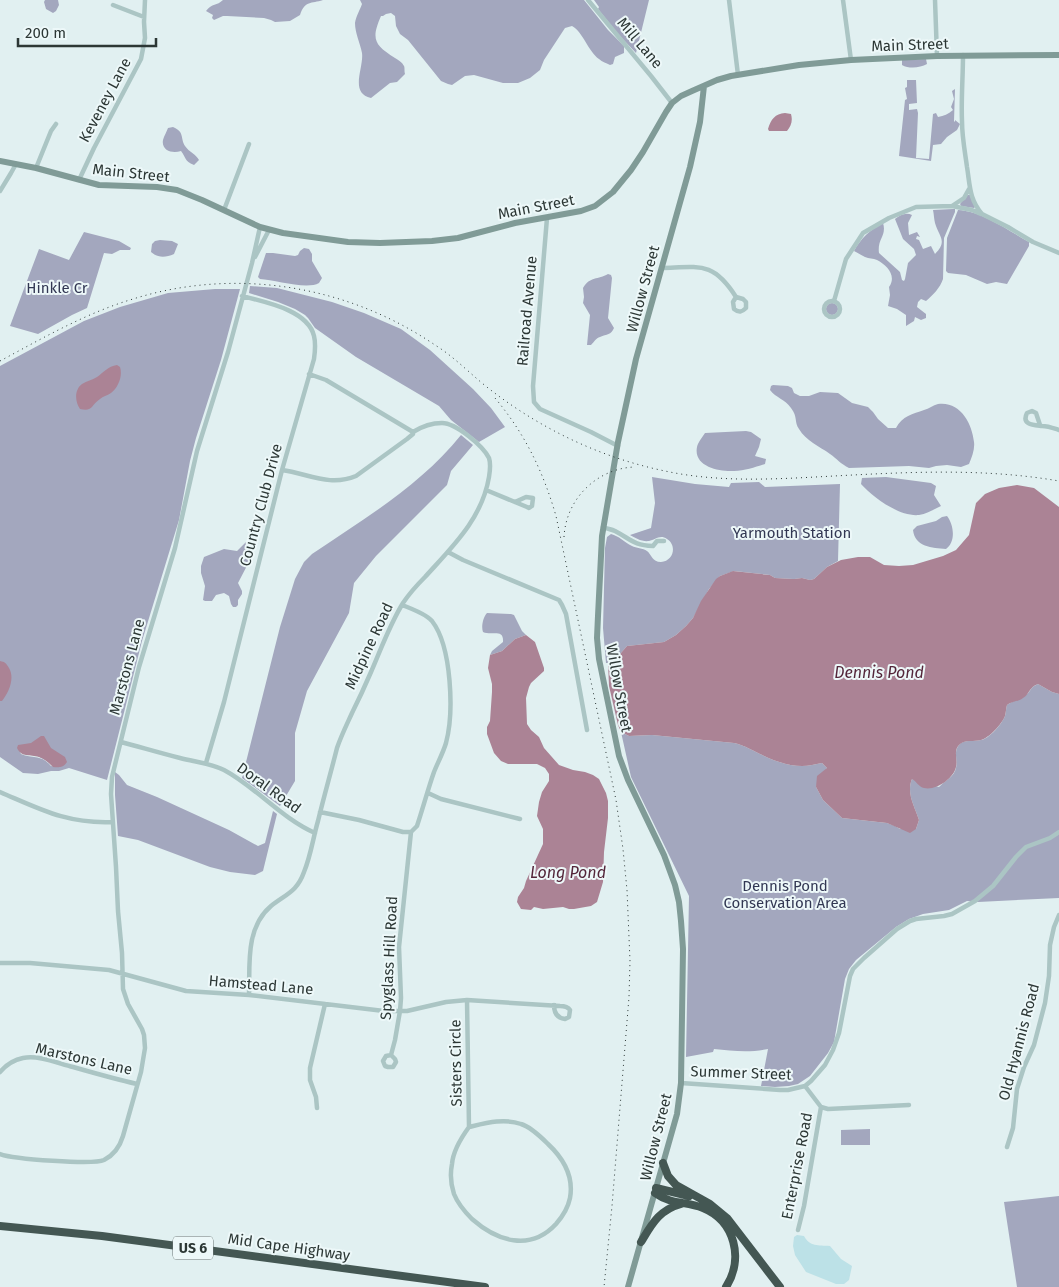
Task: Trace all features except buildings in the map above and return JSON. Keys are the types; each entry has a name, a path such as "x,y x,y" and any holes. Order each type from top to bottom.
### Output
{"highway":[{"path":"663,1163 668,1176 676,1185 715,1207 726,1218 780,1287"},
{"path":"655,1190 705,1202"},
{"path":"655,1190 666,1200 701,1207 711,1212 724,1224 735,1249 735,1264 726,1287"},
{"path":"641,1242 654,1221 662,1213 672,1207 683,1204"},
{"name":"Mid Cape Highway","path":"0,1226 102,1236 485,1287"}],"main road":[{"name":"Main Street","path":"0,161 105,185 166,188 185,193 260,227 299,236 348,242 424,242 450,239 515,223 586,210 608,196 631,170 672,104 686,94 704,86 738,75 803,64 851,60 963,55 1059,55"},
{"name":"Willow Street","path":"628,1287 678,1108 681,1083 683,949 677,894 659,844 622,764 599,660 597,633 600,555 603,527 636,359 694,148 704,86"}],"street":[{"name":"Keveney Lane","path":"80,180 94,148 139,66 145,38 145,0"},
{"name":"Mill Lane","path":"588,0 672,104"},
{"path":"729,0 738,75"},
{"path":"843,0 851,60"},
{"path":"935,0 937,56"},
{"path":"113,5 144,17"},
{"path":"963,55 962,122 969,189 982,214"},
{"path":"36,168 56,124"},
{"path":"224,210 249,144"},
{"path":"0,190 16,164"},
{"path":"952,206 960,202 969,189"},
{"path":"834,301 846,259 863,233 890,218 916,207 952,206 972,210 1008,227 1033,242 1059,253"},
{"name":"Railroad Avenue","path":"547,218 532,397 536,406 544,412 577,425 618,446"},
{"name":"Marstons Lane","path":"0,1154 10,1157 78,1162 103,1160 116,1150 120,1144 137,1084 144,1056 144,1035 125,997 123,989 111,784 139,666 175,548 200,439 228,352 260,227"},
{"name":"Marstons Lane","path":"252,263 269,230"},
{"path":"661,268 704,268 725,281 736,298"},
{"name":"Country Club Drive","path":"206,763 224,702 282,470 316,348 314,337 308,324 295,313 242,296"},
{"path":"309,374 326,380 413,432"},
{"name":"Midpine Road","path":"249,995 251,942 260,918 300,882 308,862 340,738 386,636 402,605 474,520 486,490 490,470 489,459 480,447 458,429 442,423 422,427 413,432 414,434 408,439 348,480 332,481 282,470"},
{"path":"1040,425 1059,430"},
{"path":"486,490 515,502"},
{"path":"603,527 616,531 640,545 653,548 657,541 664,541"},
{"path":"448,552 558,600 562,604 566,614 587,730"},
{"name":"Spyglass Hill Road","path":"391,1055 400,1011 399,947 412,832 417,826 434,771 446,742 450,695 448,660 432,621 417,611 402,605"},
{"name":"Doral Road","path":"121,742 206,763 222,770 238,779 299,825 315,833"},
{"path":"0,792 63,817 96,822 113,822"},
{"path":"428,794 520,820"},
{"path":"320,812 403,832 412,832"},
{"name":"Summer Street","path":"681,1083 780,1090 805,1086 825,1065 836,1043 842,1023 847,986 853,969 892,933 910,921 952,914 975,901 993,886 1026,847 1050,838 1059,832"},
{"name":"Old Hyannis Road","path":"1007,1146 1013,1128 1017,1089 1034,1045 1044,1010 1049,976 1050,945 1059,915"},
{"name":"Hamstead Lane","path":"0,962 101,969 186,991 249,995 377,1010 400,1011 467,1000 554,1005"},
{"name":"Sisters Circle","path":"467,1000 469,1127 456,1149 451,1165 454,1194 469,1216 488,1231 503,1238 531,1239 540,1236 552,1228 566,1210 571,1192 569,1173 557,1152 522,1124 504,1121 469,1127"},
{"path":"317,1108 310,1080 310,1068 325,1004"},
{"name":"Marstons Lane","path":"0,1072 16,1060 35,1058 137,1084"},
{"path":"805,1086 821,1107 828,1109 909,1105"},
{"name":"Enterprise Road","path":"798,1230 821,1107"}],"green space":[{"path":"45,0 58,0 59,5 56,11 53,13 46,9"},
{"path":"223,0 323,0 306,5 300,15 290,21 275,22 264,18 227,16 214,20 212,18 213,15 206,11"},
{"path":"360,0 584,0 608,30 624,46 624,53 615,57 613,64 610,65 603,62 595,56 572,26 565,28 544,60 540,70 530,78 518,83 503,83 474,75 465,76 452,85 441,81 408,40 400,34 396,26 395,16 391,13 381,16 376,30 376,41 383,49 402,63 405,74 397,82 390,83 371,98 364,95 359,86 362,53 355,23 362,4"},
{"path":"594,0 649,0 636,53 598,9 599,7"},
{"path":"926,59 927,64 921,66 911,67 902,65 902,60"},
{"path":"907,80 916,80 917,103 909,104 909,110 917,109 918,113 916,158 929,159 933,114 936,113 940,117 953,110 951,107 954,99 952,91 955,89 954,121 960,124 957,130 941,144 933,145 931,161 899,156 905,100 907,99 905,88 907,87"},
{"path":"173,127 182,135 188,150 199,160 194,165 187,160 181,151 171,152 164,147 163,140 168,128"},
{"path":"967,195 970,195 974,208 961,206 960,204"},
{"path":"955,209 944,238 942,282 926,301 921,299 918,302 917,307 926,314 926,318 921,320 915,317 914,321 906,326 906,315 888,306 889,287 892,279 890,271 877,260 866,258 854,251 866,235 883,223 884,231 879,244 879,253 900,272 904,281 908,263 916,255 914,249 903,239 895,219 903,214 912,215 908,223 909,235 917,232 920,237 917,236 916,239 919,240 923,249 931,246 935,254 942,242 935,223 933,210"},
{"path":"958,210 967,211 986,218 1029,242 1029,246 1007,284 996,282 987,284 966,275 948,273 946,271 947,238"},
{"name":"Hinkle Cr","path":"84,232 119,241 131,248 130,250 120,250 112,254 104,253 87,308 38,334 10,326 39,249 69,260"},
{"path":"160,240 172,241 178,244 174,254 162,257 151,252 152,244"},
{"path":"304,248 309,249 312,254 312,261 322,278 319,283 299,285 260,279 258,277 266,253 295,256"},
{"path":"608,274 612,278 608,318 614,328 610,333 597,338 591,345 587,345 590,315 583,303 583,288 591,280"},
{"path":"250,286 277,288 332,302 401,329 430,350 473,389 491,408 505,427 479,442 451,420 439,406 356,357 315,328 305,315 295,309 249,293"},
{"path":"240,289 221,360 196,438 179,520 142,641 107,780 69,768 38,774 23,773 0,757 0,366 84,321 120,307 168,293","holes":["18,746 59,767 51,766 40,758 21,754"]},
{"path":"830,303 834,303 838,309 834,315 830,315 826,311 826,307"},
{"path":"773,385 788,386 792,388 794,393 800,396 809,396 820,392 838,393 852,403 868,407 888,428 896,428 908,416 938,404 953,406 964,415 971,428 974,450 971,459 969,464 961,467 947,465 929,468 909,466 849,468 802,433 791,408 770,390"},
{"path":"746,431 761,439 755,456 766,459 765,464 746,470 728,471 709,467 699,459 697,447 705,433"},
{"path":"461,435 473,445 451,471 447,485 376,556 354,583 349,613 307,691 295,733 295,781 280,806 242,778 280,627 295,579 304,562 312,554 410,485 428,470"},
{"name":"Yarmouth Station","path":"652,477 729,487 731,483 759,482 765,487 840,484 838,561 810,580 802,578 775,578 770,575 734,571 720,576 709,589 693,618 676,635 664,642 627,646 620,654 606,663 603,628 605,548 607,537 611,534 614,535 632,546 645,550 658,562 669,559 673,552 672,545 664,538 660,537 646,541 639,540 630,535 651,528 655,503"},
{"path":"886,477 931,483 936,486 934,495 941,506 928,513 919,515 903,513 879,500 861,484 862,478"},
{"path":"947,516 951,524 953,538 946,549 925,546 914,536 913,530 917,526"},
{"path":"252,540 255,542 251,550 251,558 238,583 242,594 238,600 238,605 233,607 229,596 224,593 216,595 212,601 203,600 205,586 201,566 204,557 224,549 237,551 246,542"},
{"path":"487,613 514,615 526,635 515,639 502,651 490,655 503,642 503,638 499,634 483,632 484,617"},
{"name":"Dennis Pond Conservation Area","path":"1038,684 1059,694 1059,898 967,901 949,910 923,914 909,919 896,927 856,960 849,969 845,979 834,1042 810,1076 798,1084 775,1087 761,1086 768,1049 734,1051 714,1049 713,1052 686,1057 689,896 631,777 621,732 629,736 652,735 734,743 772,760 796,766 822,763 827,768 816,787 823,800 842,818 887,823 900,829 916,829 919,820 911,795 910,784 912,779 939,787 955,771 956,750 959,745 963,742 978,741 988,737 995,731 1003,719 1007,705 1024,697"},
{"path":"115,772 127,785 229,830 258,846 265,843 273,811 277,814 263,871 255,875 230,872 210,867 138,840 118,836"},
{"path":"870,1129 870,1145 841,1145 841,1130"},
{"path":"1059,1196 1059,1287 1017,1287 1004,1202"}],"sand":[{"path":"797,1235 804,1236 812,1244 830,1246 841,1259 852,1266 849,1280 844,1284 836,1284 806,1272 795,1255 793,1246 794,1237"}],"water":[{"path":"785,113 791,114 792,117 787,131 769,131 769,125 772,120"},
{"path":"117,365 120,367 121,374 114,391 97,401 90,409 80,409 76,396 79,387 108,368"},
{"name":"Dennis Pond","path":"1017,485 1034,488 1059,507 1059,694 1038,684 1023,698 1007,705 1005,716 988,737 981,740 964,742 957,747 955,771 939,786 924,788 912,779 910,784 911,795 919,820 916,829 910,833 887,823 842,818 823,800 816,787 817,776 827,768 822,763 796,766 772,760 734,743 652,735 629,736 621,732 609,686 608,663 610,659 620,654 627,646 664,642 676,635 693,618 701,601 720,576 733,571 770,575 775,578 802,578 810,580 814,579 827,567 841,560 870,557 884,565 899,566 913,565 943,556 956,550 969,535 976,503 985,494 999,488"},
{"name":"Long Pond","path":"526,635 535,642 544,668 544,671 529,687 526,698 527,724 559,765 585,772 599,779 608,801 603,882 597,902 591,906 574,909 563,907 543,909 534,907 531,910 521,909 517,902 543,844 543,829 537,816 542,792 549,781 549,774 545,768 537,764 508,764 501,761 494,753 487,734 492,692 488,668 490,655 502,651 515,639"},
{"path":"0,661 7,665 11,672 9,689 2,701 0,701"},
{"path":"44,736 51,748 65,757 67,762 64,765 53,767 43,759 21,753 17,748 18,745 31,743"}],"railway":[{"path":"0,361 98,311 133,299 172,289 211,284 250,284 289,288 328,296 365,308 401,324 443,350 511,405 553,430 596,450 665,471 728,479 946,472 1003,474 1059,481"},
{"path":"495,398 515,425 532,454 556,516 616,800 623,849 630,961 629,997 604,1287"},
{"path":"564,537 566,523 571,510 586,488 597,479 609,473 635,467"}]}
